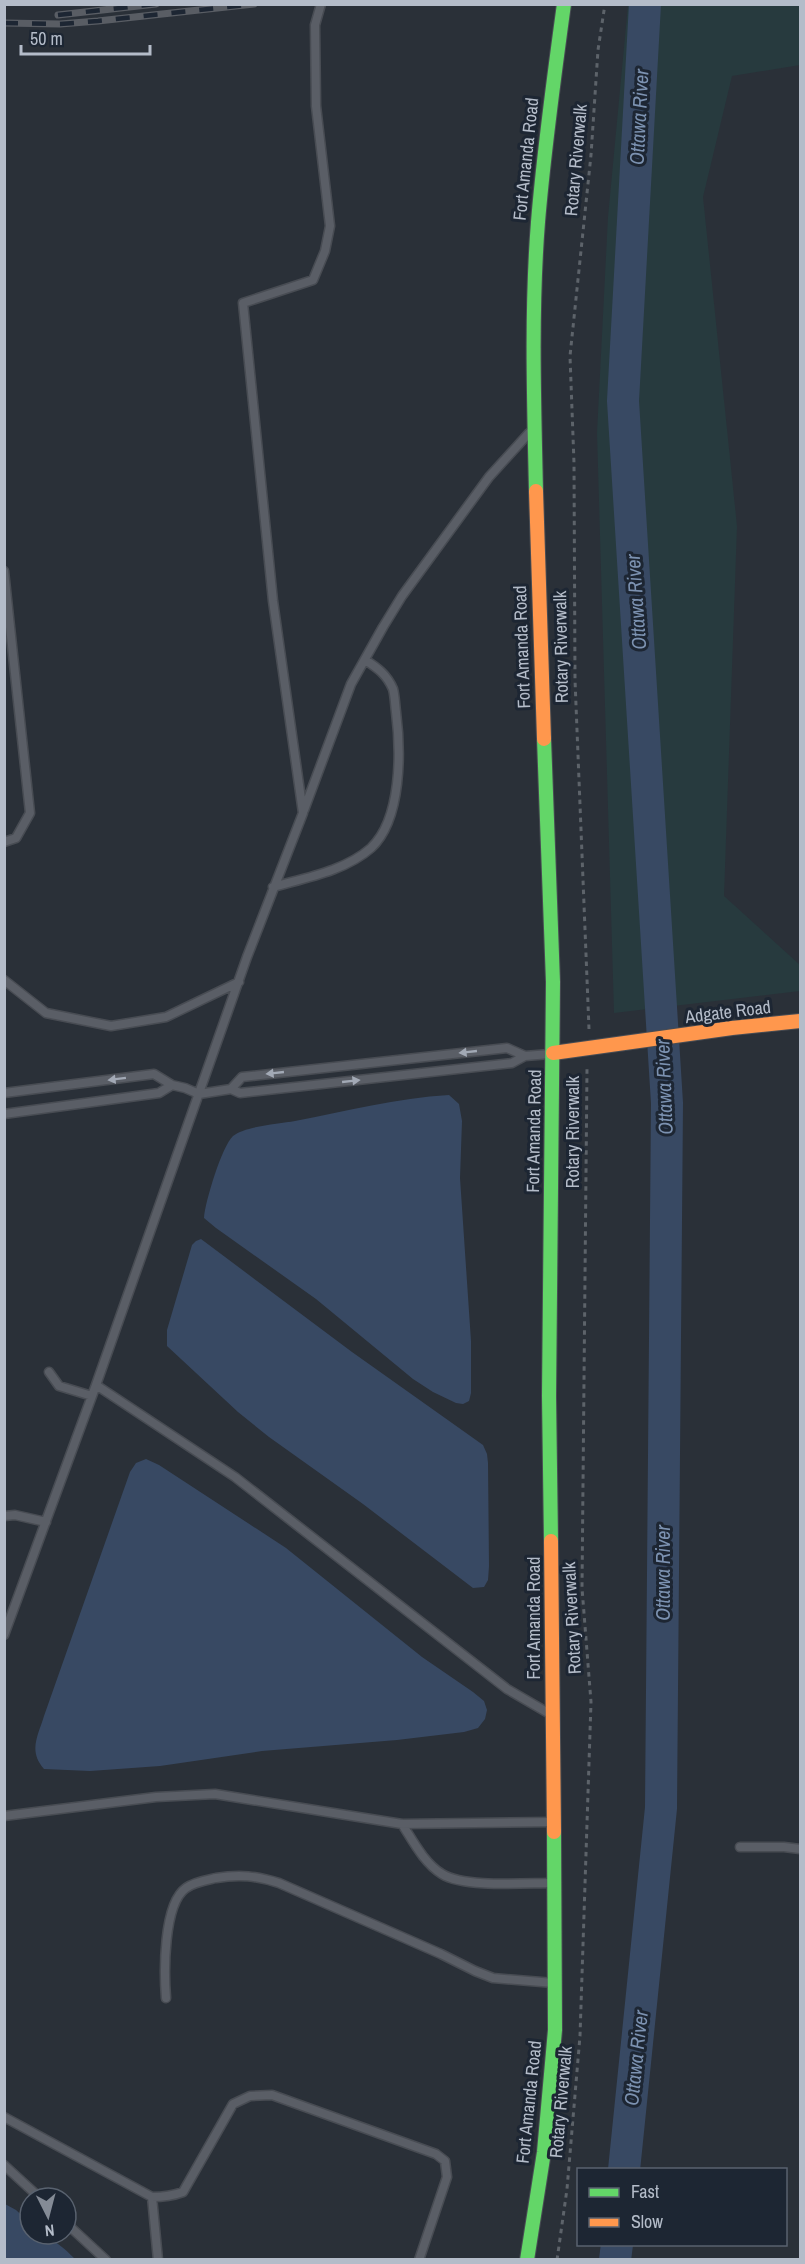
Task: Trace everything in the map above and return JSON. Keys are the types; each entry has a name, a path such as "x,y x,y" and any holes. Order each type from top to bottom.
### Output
{"street":[{"name":"Fort Amanda Road","path":"527,2259 544,2152 555,2030 549,1396 553,1053 550,859 538,620 533,365 538,224 547,124 564,4"},
{"name":"Adgate Road","path":"553,1053 732,1028 801,1021"}],"lane":[{"path":"303,813 273,601 243,303 313,280 325,251 330,226 316,106 315,25 321,4"},
{"path":"4,1635 96,1385 273,887 351,684 409,587 489,477 534,428"},
{"path":"4,571 30,813 16,838 4,842"},
{"path":"273,887 324,873 356,858 372,848 388,822 396,794 400,740 393,691 381,670 365,660"},
{"path":"4,980 46,1013 111,1026 166,1017 239,982"},
{"path":"231,1089 242,1077 507,1048 525,1056"},
{"path":"4,1093 154,1074 172,1085 199,1094 231,1089 240,1093 512,1063 525,1056 553,1053"},
{"path":"4,1114 159,1093 172,1085"},
{"path":"49,1372 59,1386 92,1396"},
{"path":"96,1385 235,1477 507,1689 553,1716"},
{"path":"4,1516 15,1515 46,1522"},
{"path":"4,1816 156,1797 215,1794 402,1824 552,1821"},
{"path":"402,1824 428,1863 443,1875 474,1882 553,1882"},
{"path":"740,1847 784,1846 801,1849"},
{"path":"166,1998 165,1949 172,1910 179,1895 186,1888 198,1882 245,1875 260,1876 279,1883 484,1975 493,1978 554,1983"},
{"path":"4,2117 152,2197 171,2196 183,2192 234,2104 250,2096 272,2095 436,2154 445,2161 447,2177 419,2259"},
{"path":"4,2165 27,2186"},
{"path":"152,2197 158,2259"},
{"path":"78,2234 106,2259"}],"path":[{"name":"Rotary Riverwalk","path":"557,2259 567,2189 580,2036 591,1702 582,1588 585,1435 586,1049 590,1023 574,680 574,463 570,356 604,4"}],"green space":[{"path":"628,5 800,5 800,65 732,76 703,197 737,526 724,896 800,965 800,991 614,1013 597,433 608,217"}],"water":[{"path":"449,1095 459,1104 462,1121 460,1178 471,1341 471,1393 469,1401 463,1404 433,1392 413,1379 316,1299 204,1218 219,1162 229,1142 238,1133 391,1102"},
{"path":"201,1239 352,1352 483,1445 488,1463 489,1566 488,1580 484,1587 473,1588 363,1504 269,1437 238,1412 167,1346 167,1330 192,1245"},
{"path":"146,1459 159,1465 286,1548 422,1657 473,1692 484,1701 487,1710 485,1719 478,1728 464,1732 397,1740 262,1751 160,1766 90,1771 44,1769 35,1750 39,1730 130,1472 136,1463"},
{"path":"5,2204 18,2212 18,2246 61,2246 75,2259 5,2259"}],"waterway":[{"name":"Ottawa River","path":"624,2168 661,1808 667,1103 623,401 645,4"},
{"name":"Ottawa River","path":"615,2260 617,2246"}],"railway":[{"path":"58,15 156,4"},
{"path":"4,23 60,24 254,4"}],"traffic: fast":[{"path":"536,491 534,289 540,195 564,4"},
{"path":"544,739 553,982 549,1396 551,1541"},
{"path":"527,2260 544,2152 555,2030 554,1832"}],"traffic: slow":[{"path":"536,491 544,739"},
{"path":"553,1053 800,1021"},
{"path":"551,1541 554,1832"}]}
